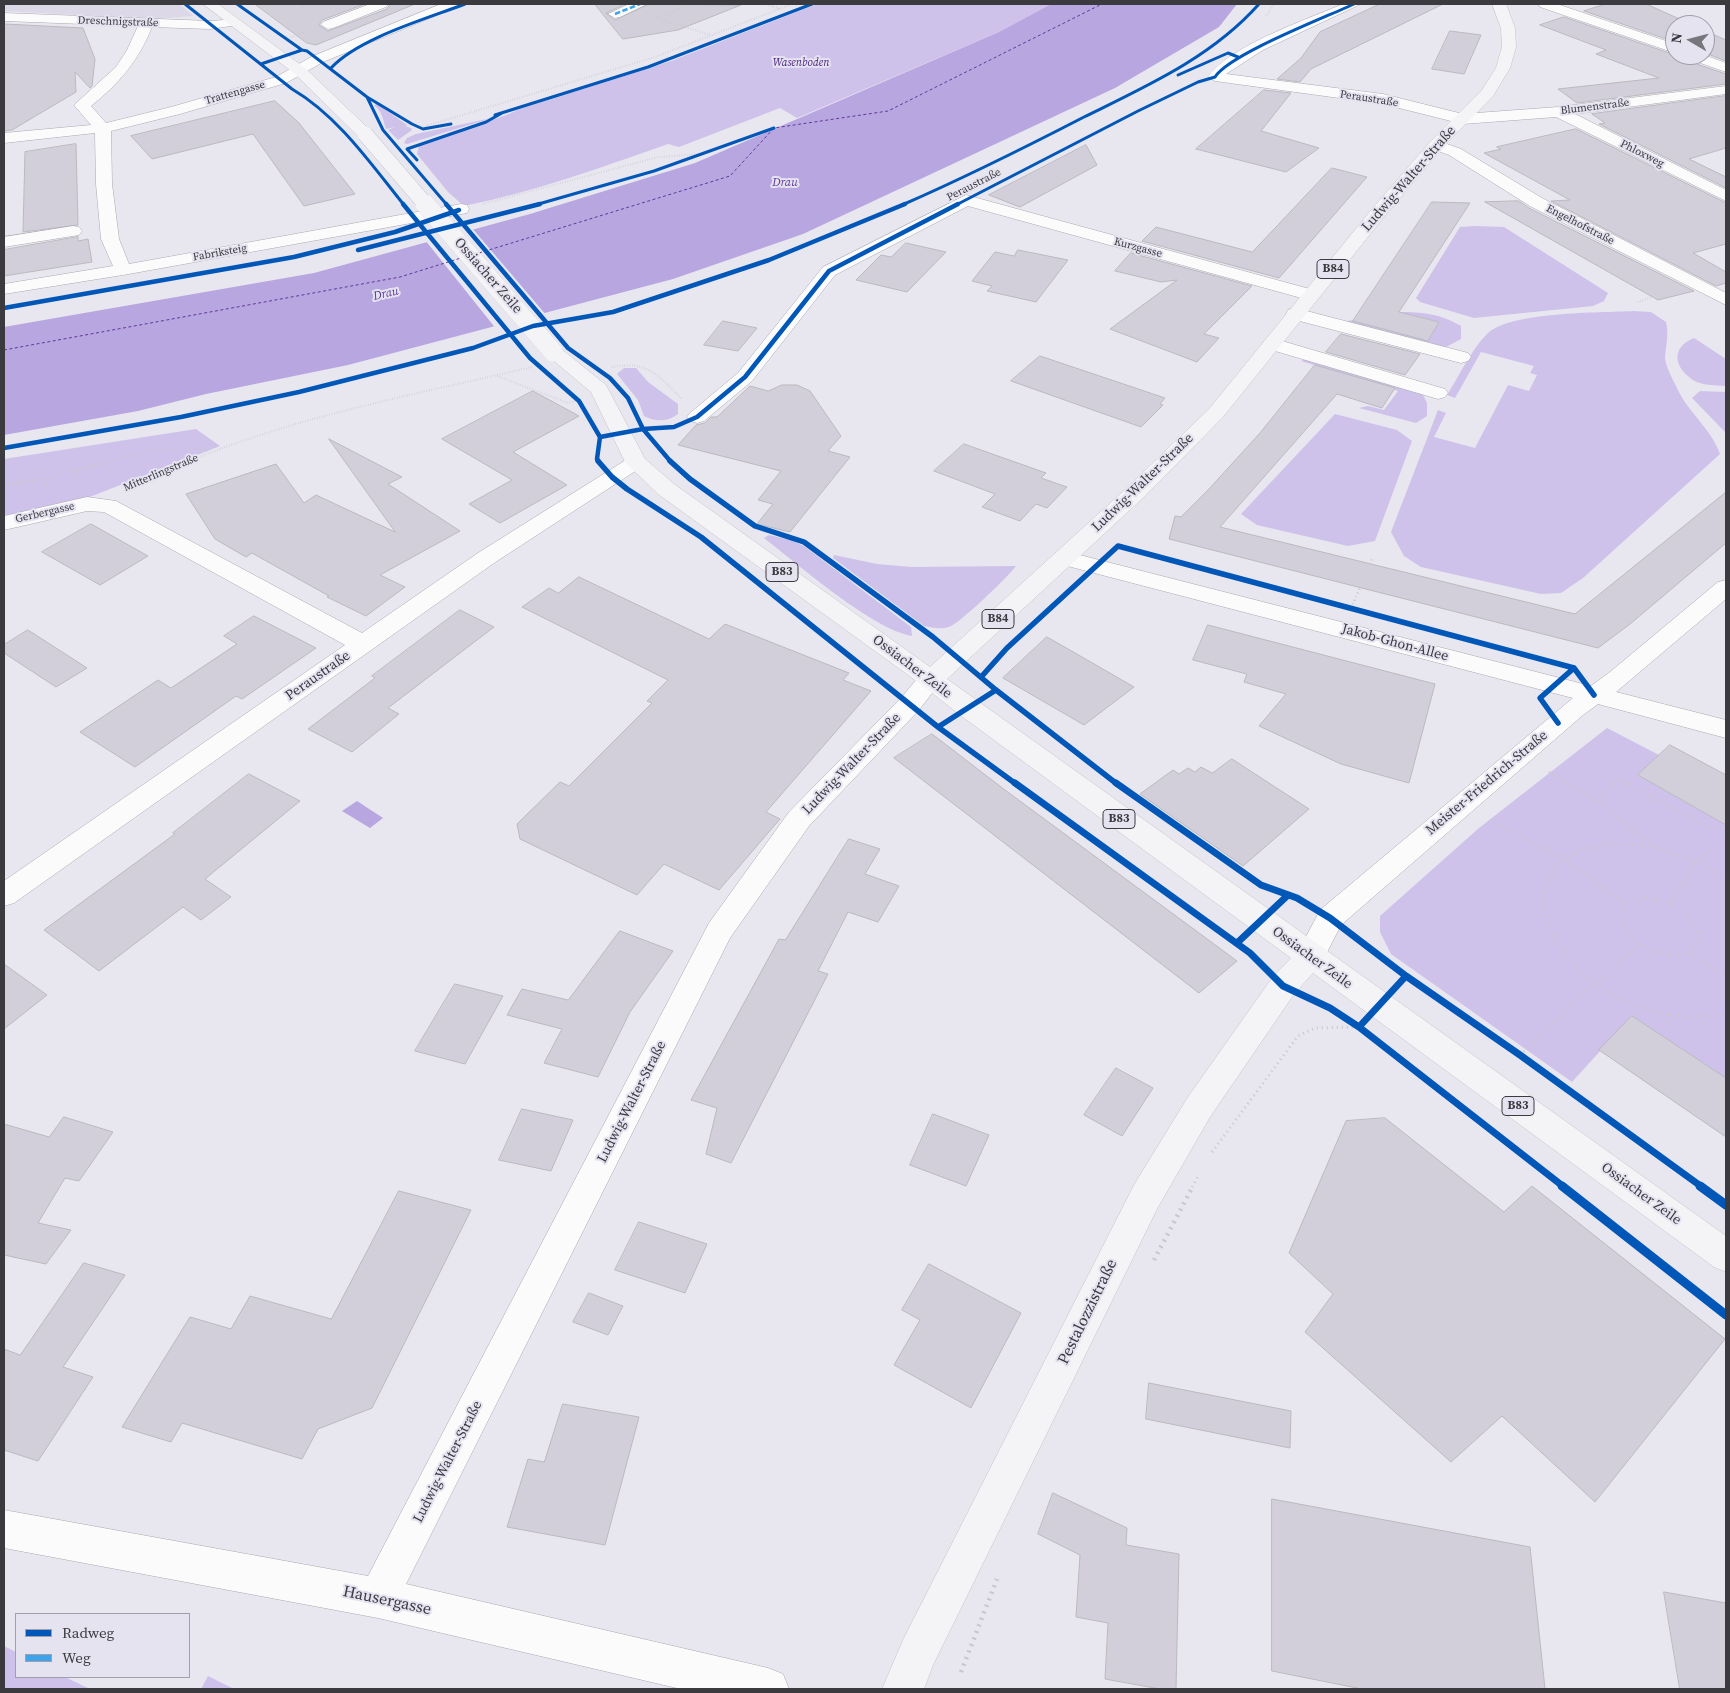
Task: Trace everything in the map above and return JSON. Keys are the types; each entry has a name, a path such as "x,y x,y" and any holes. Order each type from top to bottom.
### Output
{"main road":[{"name":"Ossiacher Zeile","path":"210,4 300,71 365,134 554,352 599,389 636,462 666,489 1310,956 1368,1022 1726,1256"},
{"name":"Ludwig-Walter-Straße","path":"930,679 958,657 1137,491 1216,413 1436,145 1488,93 1503,68 1509,47 1508,28 1499,4"},
{"name":"Pestalozzistraße","path":"903,1689 917,1654 1146,1196 1199,1107 1283,986 1310,956"}],"street":[{"path":"328,25 381,4"},
{"name":"Trattengasse","path":"4,138 103,128 175,111 281,80 300,71 318,59 452,4"},
{"path":"615,14 640,4"},
{"name":"Peraustraße","path":"1354,4 1238,57 1220,70 1215,77 1383,99 1463,119"},
{"path":"1545,4 1665,46"},
{"path":"1564,10 1592,4"},
{"name":"Dreschnigstraße","path":"4,17 146,24 210,25 233,22"},
{"path":"123,270 110,238 104,184 103,128 82,105 112,82 133,55 146,24"},
{"name":"Blumenstraße","path":"1463,119 1558,112 1726,90"},
{"name":"Phloxweg","path":"1558,112 1726,196"},
{"name":"Engelhofstraße","path":"1436,145 1455,152 1566,218 1726,300"},
{"name":"Peraustraße","path":"697,417 745,377 829,272 966,200"},
{"name":"Kurzgasse","path":"966,200 1311,295"},
{"name":"Fabriksteig","path":"4,289 123,270 461,209"},
{"path":"4,242 73,231"},
{"path":"1296,314 1461,357"},
{"path":"1272,344 1438,393"},
{"name":"Peraustraße","path":"4,895 486,558 636,462"},
{"name":"Gerbergasse","path":"4,523 87,504"},
{"name":"Mitterlingstraße","path":"87,504 108,506 130,516 363,644"},
{"name":"Jakob-Ghon-Allee","path":"1064,558 1726,729"},
{"name":"Meister-Friedrich-Straße","path":"1310,956 1330,918 1594,694 1619,678 1726,587"},
{"name":"Ludwig-Walter-Straße","path":"378,1598 719,931 799,819 910,704 930,679"},
{"name":"Hausergasse","path":"4,1529 378,1598 768,1689"}],"path":[{"path":"764,4 781,9"},
{"path":"415,128 546,92 712,35 792,4"},
{"path":"756,27 798,10"},
{"path":"656,18 675,22 712,35"},
{"path":"285,38 318,59"},
{"path":"600,82 713,43"},
{"path":"390,128 428,129 484,117"},
{"path":"404,119 415,128"},
{"path":"670,165 711,151"},
{"path":"461,209 658,157 703,154"},
{"path":"1638,302 1652,297"},
{"path":"530,358 537,366"},
{"path":"610,368 640,364 650,369 686,403 697,417"},
{"path":"496,375 568,403 579,401"},
{"path":"572,395 583,408"},
{"path":"4,485 20,484 76,472 156,448 175,446 211,452"},
{"path":"1370,564 1373,557"},
{"path":"1351,609 1360,588"},
{"path":"1342,606 1360,611"},
{"path":"1549,772 1596,800 1659,848"},
{"path":"1596,800 1619,779 1710,828 1726,829"},
{"path":"1493,821 1564,859 1627,904"},
{"path":"1671,904 1696,861 1726,835"},
{"path":"1726,879 1696,861 1659,848 1622,844 1590,847 1564,859 1547,879 1542,904 1550,932 1570,961 1594,984 1638,1006 1679,1016 1717,1016 1726,1014"},
{"path":"1646,898 1671,904 1683,911 1698,929 1700,939 1697,947 1689,953 1679,956 1666,956 1640,946 1623,929 1620,919 1622,911 1627,904 1646,898"},
{"path":"1520,1055 1594,984 1640,946"},
{"path":"1689,953 1726,976"},
{"path":"1344,1017 1368,1022"},
{"path":"1209,1156 1298,1036 1315,1028 1368,1022"},
{"path":"1513,1050 1528,1060"},
{"path":"1153,1261 1200,1174"},
{"path":"961,1672 1000,1571"}],"shaded area":[{"path":"4,4 179,4 194,16 156,19 4,11"}],"green space":[{"name":"Wasenboden","path":"817,4 1051,4 999,32 797,118 780,108 679,147 668,144 567,179 516,194 464,206 448,192 417,154 419,146 443,135 671,61"},
{"path":"377,104 412,130 398,140 388,130 395,127 386,129 381,113 374,105"},
{"path":"492,118 407,144 404,143 407,138 416,134"},
{"path":"1460,227 1504,227 1608,293 1604,301 1593,306 1474,318 1420,302 1416,298"},
{"path":"1633,311 1651,312 1666,322 1665,357 1669,372 1686,404 1711,436 1720,454 1583,578 1561,593 1541,594 1421,567 1404,556 1391,532 1438,410 1446,413 1434,437 1475,448 1508,385 1529,391 1537,375 1530,373 1534,366 1481,352 1455,398 1447,395 1471,355 1487,334 1499,326 1535,317"},
{"path":"1399,312 1424,313 1446,319 1461,326 1461,339 1444,348 1340,322 1354,320 1429,339 1439,322"},
{"path":"1694,338 1726,359 1726,386 1697,382 1689,377 1680,366 1678,361 1679,350 1687,341"},
{"path":"1306,359 1422,393 1427,403 1427,416 1416,423 1359,408 1368,406 1384,410 1398,391 1301,361"},
{"path":"624,368 636,368 648,382 678,404 678,414 670,419 661,420 644,416 638,400 617,374"},
{"path":"1700,391 1726,392 1726,433 1692,398"},
{"path":"1335,414 1397,430 1412,441 1375,541 1348,546 1257,525 1241,514"},
{"path":"196,429 220,446 87,498 4,519 4,459"},
{"path":"769,535 791,540 804,546 911,627 912,636 877,622 857,609 764,538"},
{"path":"834,555 877,564 912,567 1016,566 965,616 951,626 938,628 924,626 833,558"},
{"path":"1607,728 1659,755 1638,775 1726,825 1726,1078 1632,1016 1572,1082 1391,954 1380,932 1380,916 1479,828"},
{"path":"4,1646 15,1652 15,1678 67,1678 90,1689 4,1689"},
{"path":"208,1676 234,1689 201,1689"}],"water":[{"name":"Drau","path":"1051,4 1237,4 1219,27 1115,88 803,234 673,279 348,365 206,394 138,411 4,435 4,327 314,273 530,214 695,163 999,32"},
{"path":"357,801 383,818 370,828 342,811"}],"pier":[{"path":"472,228 547,316 497,330 425,240"}],"building":[{"path":"255,4 365,4 322,20 319,25 328,31 387,9 390,4 415,4 316,45 307,43"},
{"path":"595,4 625,4 606,13 615,20 649,4 741,5 678,30 623,39"},
{"path":"1380,4 1443,4 1311,69 1300,82 1277,79 1301,58 1320,32"},
{"path":"1606,4 1646,4 1671,15 1665,15 1665,39 1584,11"},
{"path":"1564,17 1665,52 1665,65 1700,65 1726,74 1726,84 1577,103 1558,89 1659,78 1596,54 1606,50 1540,25"},
{"path":"4,24 83,28 95,59 92,86 90,88 75,72 76,92 12,130 4,131"},
{"path":"1450,31 1481,35 1464,74 1432,69"},
{"path":"1715,35 1726,40 1726,61 1715,57"},
{"path":"1264,90 1291,93 1261,131 1319,148 1286,172 1196,149"},
{"path":"1726,96 1726,148 1689,159 1726,177 1726,188 1599,124 1605,123 1592,114"},
{"path":"275,101 299,123 355,194 304,206 253,134 152,159 131,136"},
{"path":"1576,129 1726,203 1726,244 1693,253 1726,272 1726,283 1716,286 1551,201 1570,200 1484,153 1501,149 1497,147"},
{"path":"76,144 78,225 23,232 25,152"},
{"path":"1086,145 1097,165 1020,207 989,195"},
{"path":"1332,168 1367,177 1279,278 1142,241 1156,227 1252,252"},
{"path":"1519,201 1529,208 1694,291 1658,300 1485,202"},
{"path":"1432,202 1470,203 1399,312 1439,322 1428,341 1353,321"},
{"path":"78,237 78,241 88,239 92,262 4,276 4,250"},
{"path":"906,243 946,252 907,292 856,280 881,255 891,257"},
{"path":"1018,250 1068,260 1036,302 987,291 992,286 972,281 995,252 1014,256"},
{"path":"1131,253 1252,286 1204,334 1219,338 1197,362 1110,329 1177,280 1161,282 1115,271"},
{"path":"723,321 757,328 738,351 704,345"},
{"path":"1341,334 1420,354 1405,375 1326,352"},
{"path":"1040,356 1165,398 1160,404 1163,405 1141,427 1011,381"},
{"path":"1315,365 1395,388 1382,408 1337,394 1220,527 1575,614 1726,492 1726,543 1630,624 1598,648 1169,539 1175,516 1181,517 1209,489 1260,433"},
{"path":"782,385 797,385 810,391 841,436 828,451 850,457 790,532 757,524 773,504 758,500 781,471 678,445 696,425 705,423 711,417 717,417 750,386 768,391"},
{"path":"533,391 579,416 513,452 567,485 500,523 469,504 512,480 442,439"},
{"path":"329,439 402,477 388,484 460,531 380,575 405,587 366,616 327,597 329,596 252,553 246,557 215,539 186,494 276,464 304,503 316,495 395,532"},
{"path":"964,444 1046,473 1041,478 1067,487 1047,508 1036,504 1020,521 982,507 995,494 934,471"},
{"path":"91,524 148,556 100,585 42,552"},
{"path":"579,577 709,639 725,624 849,673 843,680 871,691 766,812 780,819 719,890 664,864 637,895 520,839 517,824 560,782 569,786 652,703 647,701 668,680 522,607 549,588 558,593"},
{"path":"460,610 494,627 388,708 399,714 352,752 308,729 375,678 372,676"},
{"path":"254,616 316,648 242,699 236,696 135,767 80,732 158,680 171,688 237,644 224,636"},
{"path":"1208,625 1435,684 1409,783 1341,764 1259,726 1286,694 1244,682 1247,674 1193,660"},
{"path":"28,630 87,668 56,687 4,653 4,645"},
{"path":"1047,637 1134,687 1084,725 1003,678"},
{"path":"932,734 1237,961 1199,993 894,758"},
{"path":"1670,745 1726,775 1726,825 1638,775"},
{"path":"1232,759 1309,809 1243,866 1140,794 1173,770 1179,774 1188,768 1195,772 1201,767 1212,773"},
{"path":"249,774 300,801 205,879 231,897 201,920 183,907 99,971 44,930 175,834 173,833"},
{"path":"849,839 880,849 865,874 899,886 878,922 848,912 818,971 828,974 731,1163 706,1154 717,1108 691,1100 779,939 785,940"},
{"path":"620,931 673,951 630,1012 598,1077 544,1063 562,1029 507,1015 522,989 568,1000"},
{"path":"4,964 47,995 4,1029"},
{"path":"455,984 503,996 465,1064 415,1051"},
{"path":"1632,1016 1726,1078 1726,1137 1599,1050"},
{"path":"1116,1068 1153,1088 1122,1136 1084,1115"},
{"path":"522,1109 573,1120 551,1171 499,1160"},
{"path":"933,1114 989,1135 966,1186 910,1165"},
{"path":"64,1117 113,1132 79,1181 65,1178 38,1223 71,1230 46,1264 4,1255 4,1124 49,1137"},
{"path":"1385,1118 1504,1212 1532,1186 1725,1339 1595,1502 1502,1416 1451,1462 1305,1332 1333,1294 1289,1253 1346,1121"},
{"path":"399,1191 471,1210 372,1408 318,1429 302,1459 182,1423 171,1442 122,1427 190,1317 231,1329 250,1296 331,1319"},
{"path":"639,1222 707,1244 685,1293 615,1270"},
{"path":"84,1263 125,1275 63,1367 93,1377 38,1461 4,1450 4,1349 20,1355"},
{"path":"929,1264 1021,1313 971,1408 894,1365 920,1320 902,1310"},
{"path":"589,1293 623,1306 608,1335 573,1322"},
{"path":"1149,1383 1291,1411 1290,1448 1146,1419"},
{"path":"563,1404 639,1417 605,1545 507,1527 528,1459 544,1462"},
{"path":"1053,1493 1127,1528 1126,1545 1179,1554 1176,1689 1160,1689 1105,1679 1108,1623 1076,1617 1080,1555 1038,1534"},
{"path":"1272,1499 1530,1547 1545,1689 1362,1689 1272,1671"},
{"path":"1664,1592 1726,1603 1726,1689 1680,1689"}],"ferry route":[{"path":"479,253 730,176 774,128 888,111 1102,4"},
{"path":"4,350 400,277 461,258"}],"marked path":[{"path":"615,14 640,4"}],"cycle path":[{"path":"185,4 292,89 309,99 349,138 530,358 579,401 600,437 597,459 612,477 627,489 701,537 938,727 1250,953 1283,986 1330,1008 1359,1027 1726,1315"},
{"path":"237,4 302,50"},
{"path":"331,68 339,60 371,42 465,4"},
{"path":"495,115 648,67 812,4"},
{"path":"4,448 181,417 357,379 473,348 524,328 605,314 716,280 822,240 926,195 1126,97 1201,55 1243,22 1259,4"},
{"path":"600,437 643,429 674,427 697,417 745,377 829,271 1138,111 1198,82 1215,77 1220,69 1238,57 1354,4"},
{"path":"261,64 302,50 307,51 367,97 382,104 412,124 423,129 451,124"},
{"path":"1178,75 1228,53 1238,57"},
{"path":"367,97 383,130 568,348 610,378 628,398 643,429 662,454 690,479 755,526 804,542 933,637 982,676 996,690 1112,780 1261,885 1273,891 1297,898 1330,918 1406,976 1520,1055 1726,1205"},
{"path":"417,160 407,149 486,122 502,113"},
{"path":"358,250 560,199 654,171 774,128"},
{"path":"4,308 294,257 395,232 459,210"},
{"path":"982,676 1007,648 1118,546 1574,668 1594,695"},
{"path":"1558,723 1540,698 1574,668"},
{"path":"938,727 996,690"},
{"path":"1237,943 1287,896"},
{"path":"1359,1027 1406,976"}]}
